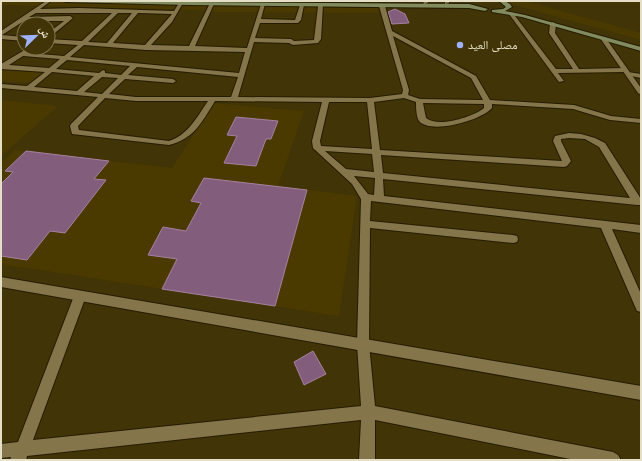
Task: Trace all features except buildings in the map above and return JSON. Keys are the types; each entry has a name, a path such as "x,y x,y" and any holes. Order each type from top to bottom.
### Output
{"main road":[{"path":"66,1 321,6 468,6 494,11 513,9 641,43"},
{"path":"234,1 478,2 478,5 486,9"},
{"path":"502,1 513,9 554,24 641,49"}],"street":[{"path":"28,16 49,1"},
{"path":"146,48 181,4"},
{"path":"191,48 212,4"},
{"path":"234,99 263,4"},
{"path":"257,22 296,22 298,20 302,5"},
{"path":"56,42 181,49 291,41 293,43 316,42 318,40 321,6"},
{"path":"382,6 406,90 404,96"},
{"path":"513,9 561,81"},
{"path":"35,11 80,10 175,12"},
{"path":"56,30 80,10"},
{"path":"28,89 82,44 116,11"},
{"path":"108,45 136,12"},
{"path":"56,20 68,20"},
{"path":"1,36 16,24"},
{"path":"554,24 552,33 577,70"},
{"path":"388,31 474,77 488,102 488,108 477,115 447,124 431,124 422,119 419,101"},
{"path":"1,36 16,38"},
{"path":"603,38 641,93"},
{"path":"194,40 251,45"},
{"path":"2,66 20,56"},
{"path":"44,56 241,75"},
{"path":"78,94 113,62"},
{"path":"135,65 74,126 75,132 170,143 178,142 187,136 213,99"},
{"path":"2,66 173,81"},
{"path":"163,93 183,69"},
{"path":"555,70 626,72 641,76"},
{"path":"1,86 102,97 163,93 213,99 370,100 404,96 419,101 488,102 574,107 610,118 641,121"},
{"path":"326,99 316,141 317,148 354,182 365,197 367,207 363,344 368,412 367,460"},
{"path":"370,100 379,175 379,198"},
{"path":"317,148 564,164 567,161 557,141 558,138 564,136 588,138 596,140 602,145 639,202"},
{"path":"343,172 639,202"},
{"path":"365,197 641,229"},
{"path":"366,224 513,239"},
{"path":"605,225 641,307"},
{"path":"1,282 641,393"},
{"path":"20,454 80,296"},
{"path":"1,451 20,454 368,412 614,460"}],"shaded area":[{"path":"1,1 377,1 379,13 210,12 198,10 1,5"},
{"path":"506,1 526,1 641,33 641,40 511,4"},
{"path":"1,65 47,70 30,83 1,81"},
{"path":"1,100 58,106 1,156"},
{"path":"214,103 304,111 278,186 357,196 339,316 1,264 1,163 15,150 172,168"}],"place":[{"name":"مصلى العيد","path":"460,45"}]}
